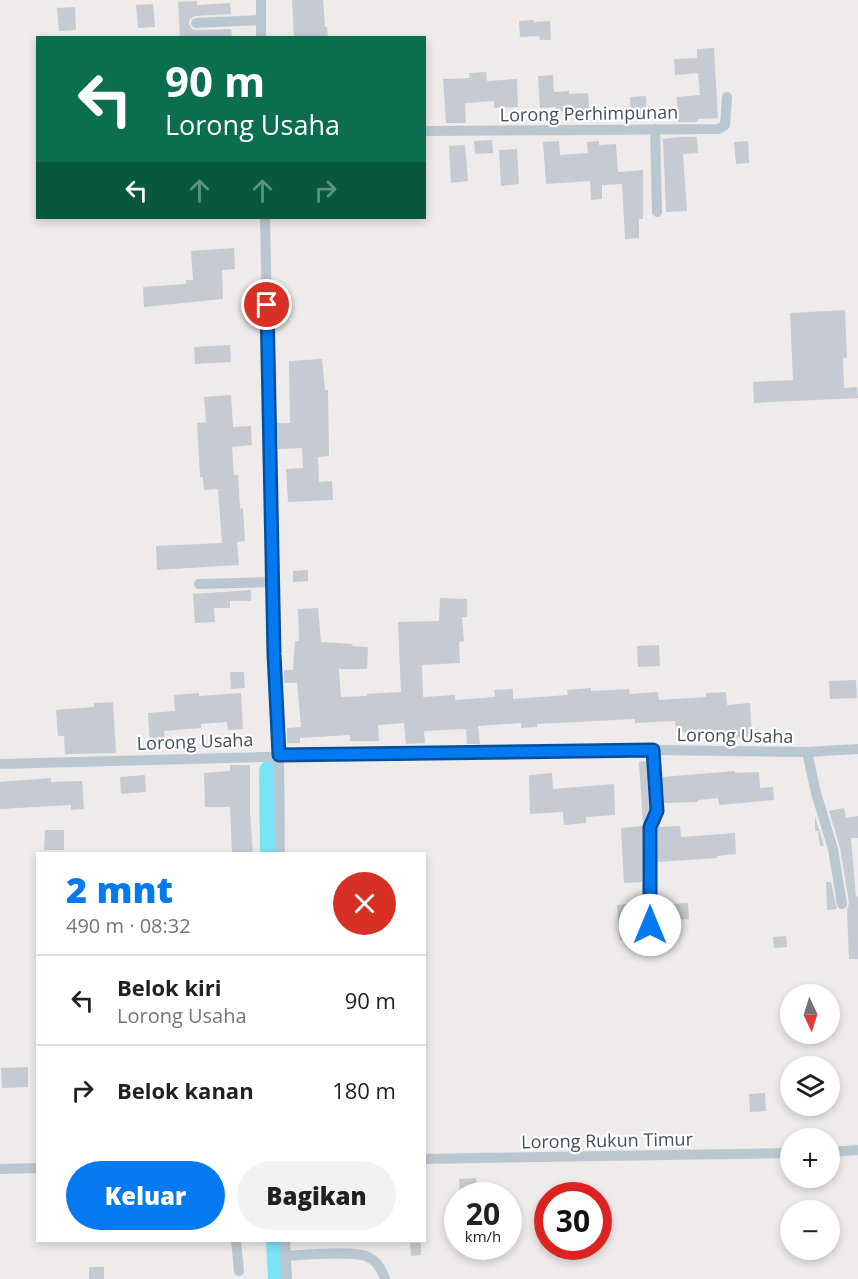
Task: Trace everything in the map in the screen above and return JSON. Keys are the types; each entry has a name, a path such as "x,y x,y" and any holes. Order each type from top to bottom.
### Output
{"street":[{"path":"261,0 261,36"},
{"path":"196,23 261,20"},
{"name":"Lorong Perhimpunan","path":"433,130 722,128 725,124 727,97"},
{"path":"655,129 657,212"},
{"path":"265,219 280,852"},
{"path":"199,584 272,582"},
{"name":"Lorong Usaha","path":"0,764 486,751 807,752 858,749"},
{"path":"650,925 650,827 657,811 653,750"},
{"path":"807,752 832,849 842,904"},
{"path":"840,1151 858,1150"},
{"name":"Lorong Rukun Timur","path":"426,1159 780,1153"},
{"path":"0,1169 36,1168"},
{"path":"236,1242 238,1271"},
{"path":"285,1242 286,1279"},
{"path":"286,1256 327,1254 366,1256 380,1267 385,1279"}],"building":[{"path":"292,0 323,0 328,36 294,36"},
{"path":"197,1 197,5 230,3 231,14 195,16 190,19 189,24 192,29 196,30 231,29 232,36 180,36 178,2"},
{"path":"153,4 155,27 138,28 136,5"},
{"path":"75,7 76,30 59,31 57,8"},
{"path":"534,20 534,22 550,21 551,40 540,40 539,36 520,37 519,21"},
{"path":"714,48 718,118 678,122 677,97 700,95 698,73 675,75 674,59 697,58 697,49"},
{"path":"486,72 487,81 517,79 518,107 494,108 494,101 465,103 466,123 446,123 443,79 470,78 469,73"},
{"path":"553,75 554,92 588,93 590,119 573,120 573,111 556,112 556,107 540,108 538,76"},
{"path":"646,96 647,117 631,118 630,97"},
{"path":"697,137 698,153 683,154 687,211 666,212 663,139"},
{"path":"492,140 493,153 475,154 474,141"},
{"path":"559,141 560,155 588,153 587,142 599,141 599,145 616,144 618,172 643,170 643,219 639,219 639,238 625,239 622,184 602,185 602,199 591,200 590,181 546,184 543,142"},
{"path":"748,141 749,163 736,164 734,142"},
{"path":"465,145 468,181 451,183 449,146"},
{"path":"517,149 519,184 501,186 499,150"},
{"path":"234,248 235,269 222,270 223,299 144,307 143,287 186,284 186,280 193,280 191,251"},
{"path":"845,310 847,358 843,358 844,388 857,387 858,398 754,403 753,382 793,380 790,313"},
{"path":"230,345 231,362 195,364 194,347"},
{"path":"322,359 325,390 328,390 329,456 318,457 319,482 332,481 333,500 288,502 286,469 303,468 302,448 278,449 277,423 290,423 289,361"},
{"path":"231,395 233,427 251,426 252,445 232,447 234,475 238,475 240,509 243,508 245,541 237,542 239,565 157,570 156,546 222,543 218,489 204,490 203,477 200,477 197,423 206,422 204,397"},
{"path":"308,570 308,581 293,582 293,571"},
{"path":"251,590 251,601 230,601 230,608 214,608 215,622 195,623 193,594"},
{"path":"440,598 467,599 467,617 462,617 464,641 459,642 460,663 422,665 423,697 455,695 455,700 495,697 494,690 513,689 513,699 568,695 567,690 591,688 591,691 629,689 630,694 658,692 659,700 706,697 706,693 726,692 727,705 750,703 752,736 734,738 733,732 709,734 708,731 676,733 675,721 635,723 635,719 537,724 537,727 521,728 521,723 478,726 480,744 467,744 466,729 424,731 425,743 406,744 404,723 378,725 379,741 350,741 350,735 300,738 300,743 287,743 287,728 301,727 297,683 284,683 284,670 293,670 295,641 299,641 298,609 318,608 321,642 368,647 367,669 339,669 341,697 367,696 367,694 401,692 398,622 439,621"},
{"path":"659,645 660,666 638,667 637,646"},
{"path":"230,672 244,672 245,688 231,689"},
{"path":"856,680 857,698 830,699 829,681"},
{"path":"199,693 199,696 241,693 243,729 228,730 227,722 201,724 201,728 164,731 165,745 150,745 148,713 175,711 174,695"},
{"path":"113,702 116,753 65,754 64,736 58,736 56,710 94,707 94,703"},
{"path":"646,761 649,810 643,824 639,762"},
{"path":"230,765 250,765 253,852 232,852 230,807 205,807 204,773 230,771"},
{"path":"735,771 735,773 759,772 760,788 773,787 774,800 719,805 718,798 698,800 698,802 664,803 662,777"},
{"path":"552,773 553,789 614,784 615,815 586,817 586,823 564,825 563,812 530,814 529,775"},
{"path":"145,775 146,792 121,794 120,777"},
{"path":"51,778 51,782 82,781 84,809 71,810 71,805 0,809 0,782"},
{"path":"844,808 846,818 858,816 858,838 851,838 856,897 858,896 858,959 849,959 847,910 849,903 840,848 829,811"},
{"path":"815,816 824,846 820,846 818,831 815,831"},
{"path":"643,826 642,882 624,883 621,828"},
{"path":"680,826 681,837 735,833 736,854 717,856 718,858 657,862 658,827"},
{"path":"45,830 64,830 64,850 44,850"},
{"path":"826,882 831,882 837,909 827,910"},
{"path":"642,903 642,925 646,938 620,940 617,905"},
{"path":"688,903 689,919 673,920 673,904"},
{"path":"786,936 787,947 774,948 773,937"},
{"path":"28,1067 28,1087 2,1088 1,1068"},
{"path":"765,1093 766,1111 750,1112 749,1094"},
{"path":"476,1178 476,1182 459,1182 459,1179"},
{"path":"410,1243 421,1243 421,1255 411,1256"},
{"path":"89,1267 104,1267 104,1279 89,1279"}],"waterway":[{"path":"271,772 272,852"},
{"path":"278,1242 280,1279"}],"route":[{"path":"267,305 274,654 279,755 653,750 657,814 650,827 650,925"}]}
